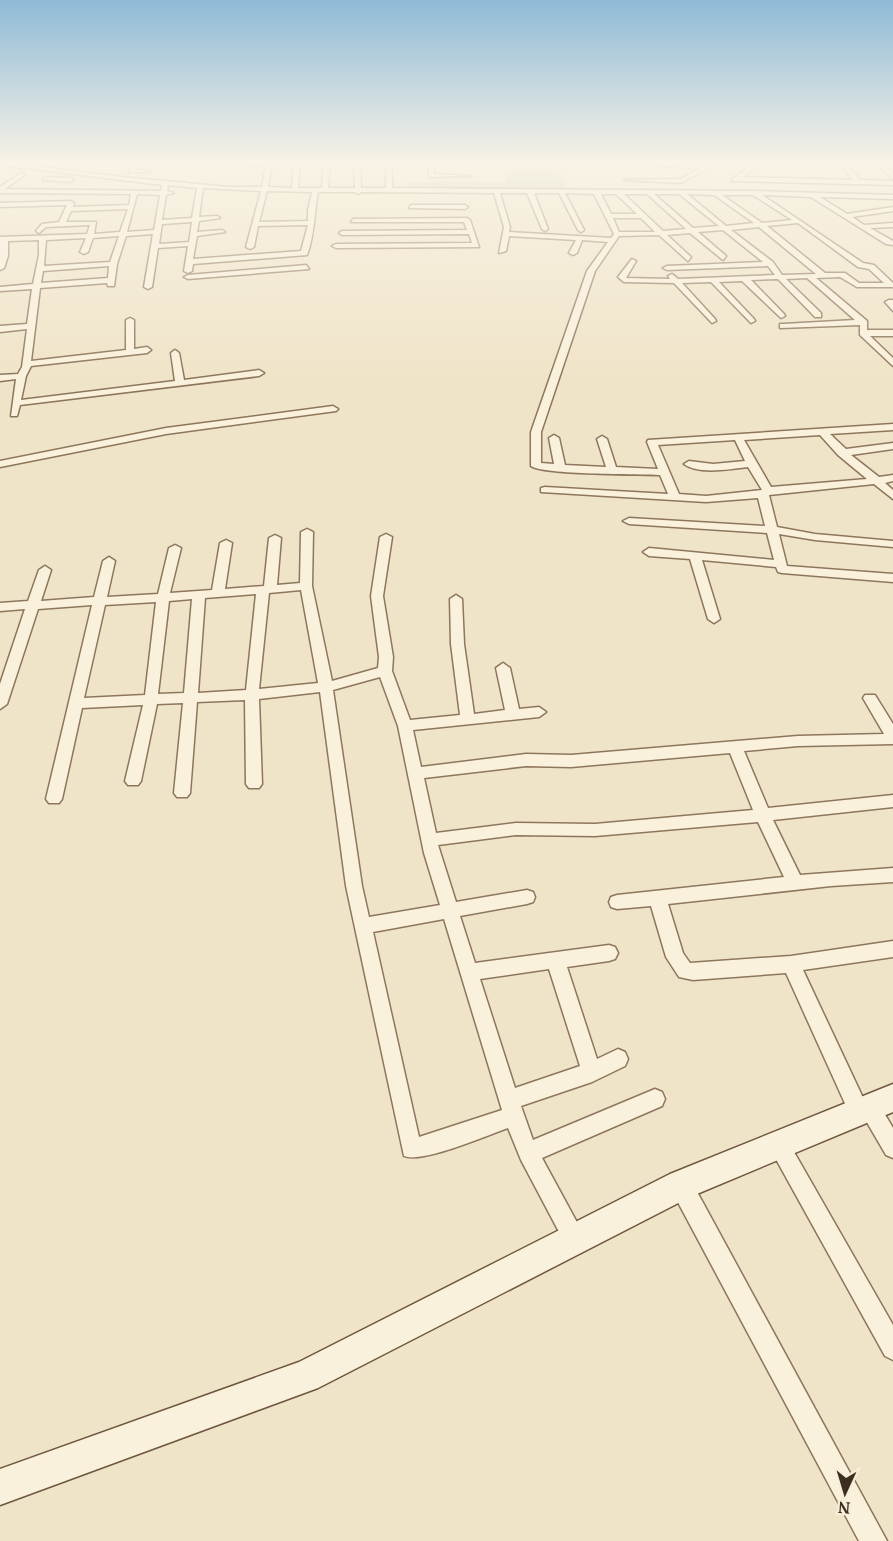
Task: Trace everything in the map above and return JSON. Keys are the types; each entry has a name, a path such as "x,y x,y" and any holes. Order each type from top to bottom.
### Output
{"street":[{"path":"41,234 38,286 26,364 21,376 15,409 259,373"},
{"path":"0,268 4,256 2,238 41,234 90,236 122,234 113,264 111,282 0,289"},
{"path":"148,287 157,234"},
{"path":"192,234 188,281 306,267"},
{"path":"249,247 252,234"},
{"path":"188,262 304,253 309,234"},
{"path":"409,234 409,245"},
{"path":"336,246 476,245 472,234"},
{"path":"502,251 506,234 543,236 580,234 615,237 649,234"},
{"path":"573,253 580,234"},
{"path":"660,234 688,259"},
{"path":"695,234 723,258"},
{"path":"733,234 770,264 818,315"},
{"path":"772,234 824,276"},
{"path":"816,234 861,266 871,267 892,285"},
{"path":"873,234 891,244"},
{"path":"84,252 90,236"},
{"path":"615,237 591,271 536,432 536,466 664,472"},
{"path":"155,246 190,244"},
{"path":"632,261 622,277 624,280 675,281 842,275 857,285 892,285"},
{"path":"40,269 113,264"},
{"path":"712,321 675,281 666,265 770,264"},
{"path":"809,276 864,324 863,333"},
{"path":"744,278 781,316"},
{"path":"712,279 751,321"},
{"path":"893,303 889,302 893,309"},
{"path":"130,320 130,352"},
{"path":"783,326 862,322"},
{"path":"0,329 31,326"},
{"path":"863,333 893,333"},
{"path":"863,333 893,363"},
{"path":"26,364 147,350"},
{"path":"175,353 180,383"},
{"path":"0,378 21,376"},
{"path":"0,464 166,431 333,409"},
{"path":"674,496 652,442 739,439 893,427"},
{"path":"822,432 842,453 893,496"},
{"path":"554,438 560,468"},
{"path":"602,438 612,470"},
{"path":"739,439 766,493 782,569 893,578"},
{"path":"842,453 893,446"},
{"path":"689,464 713,467 752,464"},
{"path":"545,490 706,499 893,478"},
{"path":"629,521 773,530 893,544"},
{"path":"308,532 306,586 326,687 354,886 411,1149 445,1140 618,1059"},
{"path":"386,537 377,596 386,657 385,671 405,726 429,840 511,1108 528,1153 575,1239"},
{"path":"254,784 252,694 275,538"},
{"path":"218,594 226,543"},
{"path":"133,781 151,699 163,597 175,548"},
{"path":"649,552 781,564"},
{"path":"694,556 714,619"},
{"path":"54,799 109,561"},
{"path":"0,704 45,570"},
{"path":"0,607 218,594 306,586"},
{"path":"182,793 200,595"},
{"path":"456,599 455,623 468,718"},
{"path":"503,668 513,714"},
{"path":"76,703 252,694 326,687 385,671"},
{"path":"415,773 526,760 571,761 798,741 893,738 870,698"},
{"path":"405,726 539,712"},
{"path":"735,748 795,883"},
{"path":"429,840 516,829 595,830 893,801"},
{"path":"617,902 893,875"},
{"path":"362,926 527,897"},
{"path":"657,897 675,957 685,971 791,964 893,949"},
{"path":"470,972 609,953"},
{"path":"556,962 592,1072"},
{"path":"791,964 874,1106 893,1148"},
{"path":"528,1153 655,1099"},
{"path":"0,1487 306,1376 681,1185 874,1106"},
{"path":"779,1145 893,1348"},
{"path":"681,1185 874,1541"}]}
